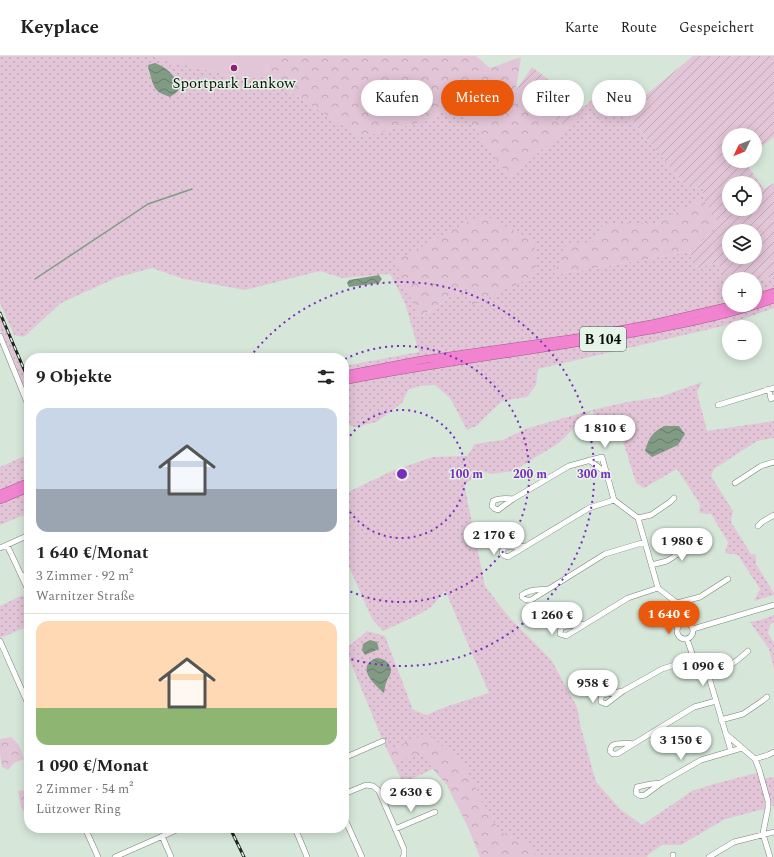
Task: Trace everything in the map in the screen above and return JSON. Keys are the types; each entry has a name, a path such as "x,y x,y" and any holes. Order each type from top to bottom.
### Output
{"highway":[{"path":"762,296 774,292"},
{"name":"B 104","path":"349,380 426,363 577,344 655,330 731,313 774,299"},
{"name":"B 104","path":"349,374 576,338 656,323 722,308"},
{"path":"0,494 24,484"},
{"path":"0,500 24,490"}],"street":[{"path":"0,336 24,395"},
{"path":"718,405 771,388 772,399 774,397"},
{"path":"513,499 569,466 602,457 614,500 638,518 658,588 676,603 683,623"},
{"path":"590,460 607,473"},
{"path":"735,482 761,466 774,462"},
{"path":"638,518 651,514 674,498"},
{"path":"526,546 589,508 614,500"},
{"path":"758,526 774,515"},
{"path":"0,548 24,537"},
{"path":"651,565 667,561 703,538"},
{"path":"548,589 605,554 645,542"},
{"path":"7,545 24,581"},
{"path":"676,603 700,597 728,579"},
{"path":"584,624 628,598 658,588"},
{"path":"693,629 774,605"},
{"path":"683,623 689,624 693,629 692,635 687,639 681,638 676,634 678,627 683,623"},
{"path":"687,639 694,659 708,674 731,751"},
{"path":"0,641 24,695"},
{"path":"708,674 728,666 748,651"},
{"path":"623,691 662,669 694,659"},
{"path":"721,720 743,714 767,697"},
{"path":"633,744 694,707 716,701"},
{"path":"726,734 755,759 768,800 763,834 770,857"},
{"path":"349,756 383,741"},
{"path":"661,783 701,760 742,748"},
{"path":"755,759 774,752"},
{"path":"349,792 366,785 374,786 379,791 404,849 403,857"},
{"path":"395,829 434,812"},
{"path":"349,828 362,857"},
{"path":"709,857 734,842 774,832"},
{"path":"87,833 98,857"},
{"path":"115,857 169,833"},
{"path":"297,833 307,857"},
{"path":"162,836 171,857"}],"green space":[{"path":"0,56 160,56 163,60 241,78 267,77 361,137 430,120 441,111 441,116 467,116 509,178 567,128 577,116 584,116 584,107 592,100 592,116 628,116 685,185 703,189 703,199 655,223 604,223 594,242 554,275 689,252 698,268 717,262 722,272 722,312 762,312 762,280 774,276 774,308 740,320 722,320 722,326 538,369 536,385 527,397 502,401 476,426 467,430 450,398 435,385 419,386 408,390 402,403 376,422 355,427 349,425 349,365 419,352 405,303 390,274 342,278 320,271 245,290 184,279 152,268 118,277 61,303 24,337 14,335 0,303","holes":["148,70 168,70 178,81 154,87","482,214 472,305 466,286 420,318"]},
{"name":"Sportpark Lankow","path":"160,56 268,56 267,77 241,78 163,60"},
{"path":"268,56 476,56 490,68 521,57 516,90 522,94 522,116 551,116 567,128 509,178 467,116 514,116 514,80 441,80 441,111 430,120 361,137 267,77"},
{"path":"693,56 774,56 774,137 762,146 762,128 722,128 722,168 749,168 755,176 722,176 722,216 762,216 762,186 764,189 774,183 774,276 762,279 762,272 722,272 717,262 698,268 689,252 720,225 703,199 703,189 685,185 628,116 646,116 646,95"},
{"path":"532,67 549,80 523,80"},
{"path":"522,81 522,94 516,90"},
{"path":"551,116 577,116 567,128"},
{"path":"703,199 721,226 689,252 554,275 567,243 594,242 604,223 655,223"},
{"path":"482,214 534,241 537,275 472,305 466,286 419,318 395,261"},
{"path":"0,317 24,374 24,386 0,328"},
{"path":"702,382 697,392 707,431 774,421 774,438 757,441 714,469 711,476 733,511 731,522 751,554 756,555 756,564 774,595 754,601 760,589 738,555 725,553 728,542 711,514 699,513 700,504 677,469 644,488 636,483 623,441 600,427 592,410 627,402 660,397"},
{"path":"592,410 559,443 513,471 492,474 485,472 464,484 485,586 508,616 552,661 577,707 581,728 596,782 620,809 642,825 692,791 760,772 762,779 774,777 774,806 768,805 768,808 725,819 681,845 662,845 647,857 480,857 468,827 447,785 433,769 403,783 383,741 349,658 349,646 367,631 385,636 413,710 427,715 445,707 489,693 445,590 431,607 420,614 383,631 372,619 349,566 349,492 394,470 433,457 467,456 474,444 503,440 525,429"},
{"path":"24,456 24,515 0,525 0,467"},
{"path":"23,595 24,628 0,638 0,606"},
{"path":"774,615 774,622 770,625 768,633 774,643 774,669 769,649 750,622"},
{"path":"429,734 465,766 489,816 504,834 532,844 535,857 480,857 468,827 447,785 420,752 394,764 387,750"},
{"path":"11,737 19,745 24,759 14,763 8,770 2,767 0,739"},
{"path":"24,790 24,812 21,807 18,791"}],"water":[{"path":"155,63 170,72 180,87 177,92 170,97 159,92 154,86 148,65"},
{"path":"379,275 382,279 379,283 349,287 347,283 349,280"},
{"path":"664,426 679,426 685,434 678,445 652,457 645,451 648,442 656,431"},
{"path":"370,640 377,642 379,649 365,655 362,650 363,644"},
{"path":"376,658 383,659 390,665 391,668 384,693 368,676 367,666"}],"waterway":[{"path":"35,279 148,204 192,189"}],"railway":[{"path":"0,313 24,369"},
{"path":"232,833 244,857"}],"place":[{"name":"Sportpark Lankow","path":"234,68"}]}
